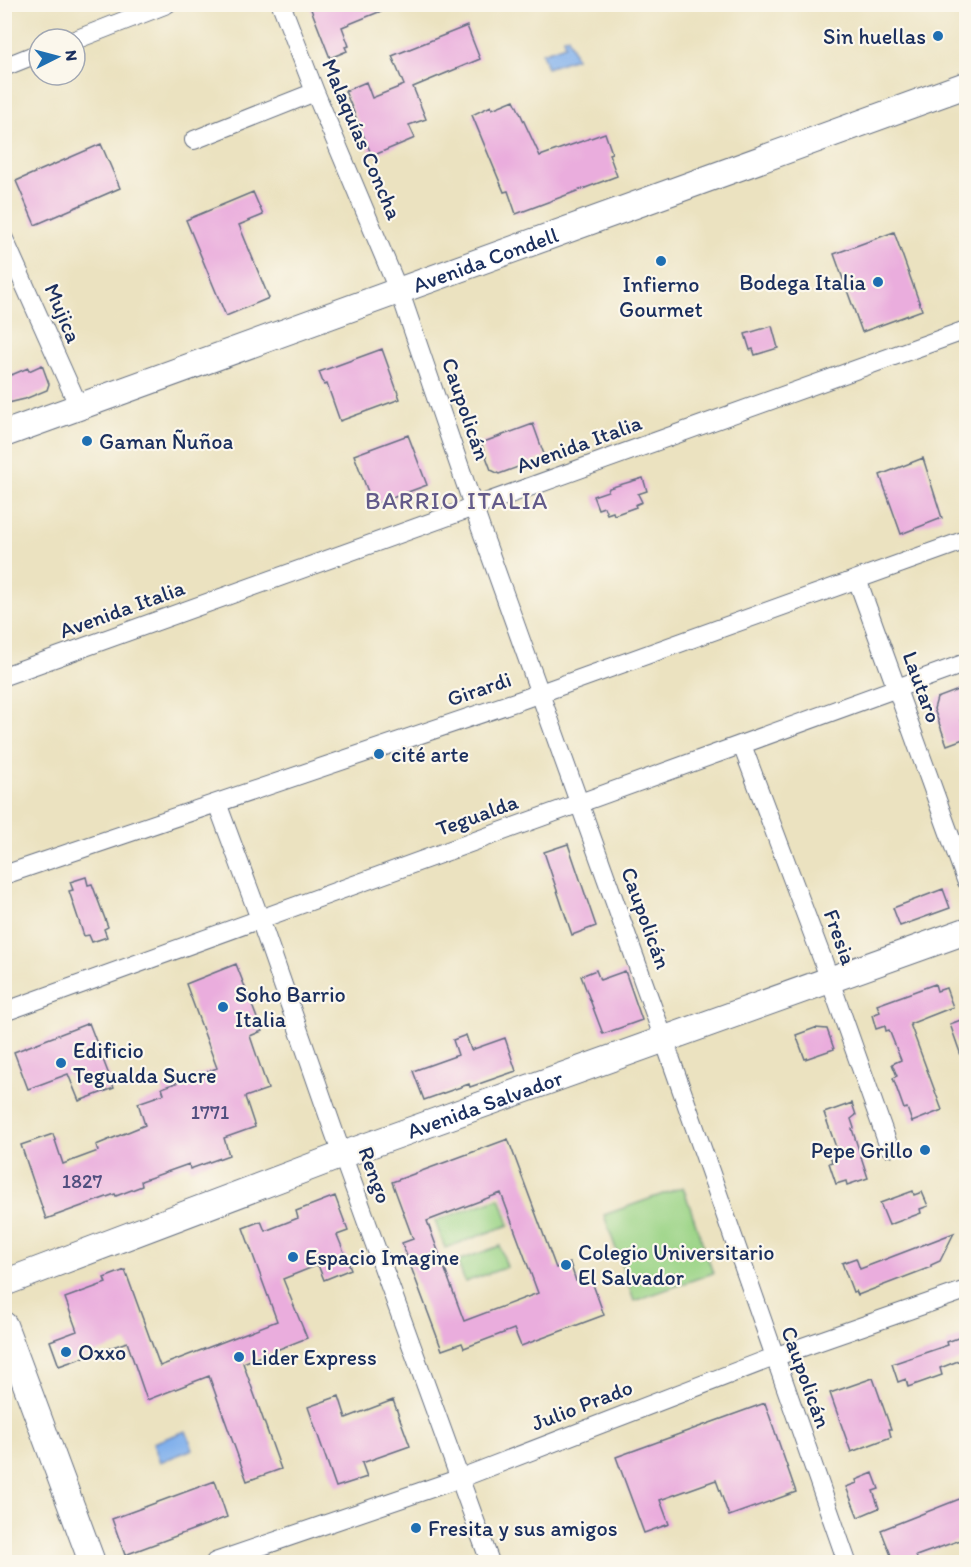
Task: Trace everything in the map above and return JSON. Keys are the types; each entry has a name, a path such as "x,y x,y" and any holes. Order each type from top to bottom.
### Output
{"street":[{"path":"87,35 168,4"},
{"name":"Malaquías Concha","path":"281,4 315,92 399,291"},
{"path":"4,67 27,58"},
{"name":"Avenida Condell","path":"4,434 966,85"},
{"path":"194,140 315,92"},
{"name":"Mujica","path":"4,238 79,407"},
{"name":"Caupolicán","path":"399,291 846,1563"},
{"name":"Avenida Italia","path":"4,676 966,330"},
{"name":"Girardi","path":"4,875 540,693 966,540"},
{"name":"Lautaro","path":"857,579 966,880"},
{"name":"Tegualda","path":"4,1012 966,663"},
{"name":"Fresia","path":"742,744 830,980 889,1148"},
{"name":"Rengo","path":"217,803 490,1563"},
{"name":"Avenida Salvador","path":"4,1282 342,1155 966,931"},
{"name":"Julio Prado","path":"215,1563 461,1478 774,1357 966,1290"},
{"path":"4,1325 92,1563"}],"green space":[{"path":"683,1187 713,1273 634,1301 604,1215"},
{"path":"500,1198 509,1225 445,1248 435,1221"},
{"path":"500,1246 507,1267 465,1282 457,1261"}],"water":[{"path":"568,37 576,58 547,68 542,53 565,45 563,38"},
{"path":"186,1431 193,1449 160,1462 153,1443"}],"building":[{"path":"309,4 396,5 342,27 349,46 345,47 347,51 330,58"},
{"path":"467,26 480,59 413,87 426,119 409,125 415,138 372,156 345,91 366,82 372,98 404,85 392,56"},
{"path":"514,100 540,156 605,133 617,176 516,214 508,191 504,192 472,115 491,106 492,109"},
{"path":"101,144 120,188 35,225 16,181"},
{"path":"253,192 263,215 239,225 269,298 226,316 186,220"},
{"name":"Bodega Italia","path":"894,232 922,310 862,332 834,254"},
{"path":"772,326 778,348 755,355 753,349 750,350 745,334"},
{"path":"382,349 400,399 340,421 327,384 324,385 319,372"},
{"path":"42,365 49,384 47,390 4,404 4,378"},
{"path":"533,424 545,457 499,474 491,470 481,443"},
{"path":"408,435 427,485 373,505 354,455"},
{"path":"923,458 942,518 901,534 880,475"},
{"path":"643,478 647,491 638,494 642,502 635,505 636,507 614,515 613,512 607,514 604,507 598,509 593,496 608,491 609,488"},
{"path":"966,687 966,717 961,719 966,738 947,745 934,709 937,698"},
{"path":"568,844 596,926 572,935 544,852"},
{"path":"86,877 88,885 92,884 108,927 104,929 107,937 92,942 89,935 84,936 69,891 73,890 70,882"},
{"path":"943,889 950,908 900,926 893,908"},
{"path":"236,964 262,1031 250,1036 268,1089 245,1097 255,1127 224,1138 229,1155 190,1169 189,1164 141,1181 142,1186 116,1196 115,1194 46,1219 21,1145 53,1134 63,1164 98,1151 96,1145 145,1125 138,1103 164,1094 162,1088 217,1068 186,984"},
{"path":"596,970 600,980 625,971 642,1020 603,1034 581,976"},
{"path":"935,984 937,991 946,988 953,1007 910,1024 942,1110 912,1122 907,1108 904,1109 893,1078 897,1076 892,1064 901,1060 889,1030 886,1031 885,1026 876,1029 872,1015 880,1012 877,1005"},
{"path":"966,1018 966,1063 964,1064 950,1024"},
{"name":"Edificio Tegualda Sucre","path":"89,1023 114,1088 79,1101 68,1074 28,1089 14,1052"},
{"path":"815,1028 827,1029 834,1049 805,1059 796,1035"},
{"path":"466,1035 471,1050 505,1038 516,1071 424,1100 413,1071 458,1055 453,1040"},
{"path":"852,1103 856,1115 851,1119 854,1128 852,1129 868,1178 847,1185 846,1181 836,1184 829,1163 832,1162 830,1155 838,1153 824,1113"},
{"path":"508,1139 556,1268 570,1263 576,1281 590,1276 604,1315 521,1346 514,1329 464,1348 462,1343 442,1350 402,1243 413,1239 392,1182","holes":["501,1193 538,1293 464,1321 427,1221"]},
{"path":"913,1191 914,1195 922,1192 928,1206 920,1209 921,1213 889,1225 880,1203"},
{"path":"335,1196 348,1231 337,1235 351,1269 324,1280 318,1265 283,1279 307,1338 243,1363 281,1469 247,1481 209,1376 147,1400 127,1342 59,1366 50,1341 77,1331 65,1298 106,1283 104,1278 125,1270 160,1366 277,1321 243,1228 261,1221 265,1231 298,1218 296,1211"},
{"path":"954,1233 940,1261 931,1267 858,1295 856,1291 853,1292 842,1263 856,1258 860,1269"},
{"path":"966,1335 966,1358 940,1368 942,1375 908,1387 906,1379 898,1382 892,1364 948,1345 947,1342"},
{"path":"873,1378 891,1429 889,1429 891,1437 851,1452 830,1393"},
{"path":"339,1396 346,1418 393,1400 410,1446 362,1463 367,1477 336,1487 308,1407"},
{"path":"765,1403 796,1492 729,1516 716,1480 660,1500 669,1524 644,1533 616,1457"},
{"path":"873,1473 879,1489 873,1491 879,1508 858,1517 846,1487"},
{"path":"215,1481 227,1517 125,1555 112,1519"},
{"path":"962,1498 966,1511 966,1538 916,1556 919,1563 894,1563 881,1530"}],"place":[{"name":"Sin huellas","path":"938,36"},
{"name":"Infierno Gourmet","path":"661,261"},
{"name":"Bodega Italia","path":"878,282"},
{"name":"Gaman Ñuñoa","path":"87,441"},
{"name":"cité arte","path":"379,754"},
{"name":"Soho Barrio Italia","path":"223,1007"},
{"name":"Edificio Tegualda Sucre","path":"61,1063"},
{"name":"Pepe Grillo","path":"925,1150"},
{"name":"Espacio Imagine","path":"293,1257"},
{"name":"Colegio Universitario El Salvador","path":"566,1265"},
{"name":"Oxxo","path":"66,1352"},
{"name":"Lider Express","path":"239,1357"},
{"name":"Fresita y sus amigos","path":"416,1528"}],"district":[{"name":"BARRIO ITALIA","path":"457,500"}]}
